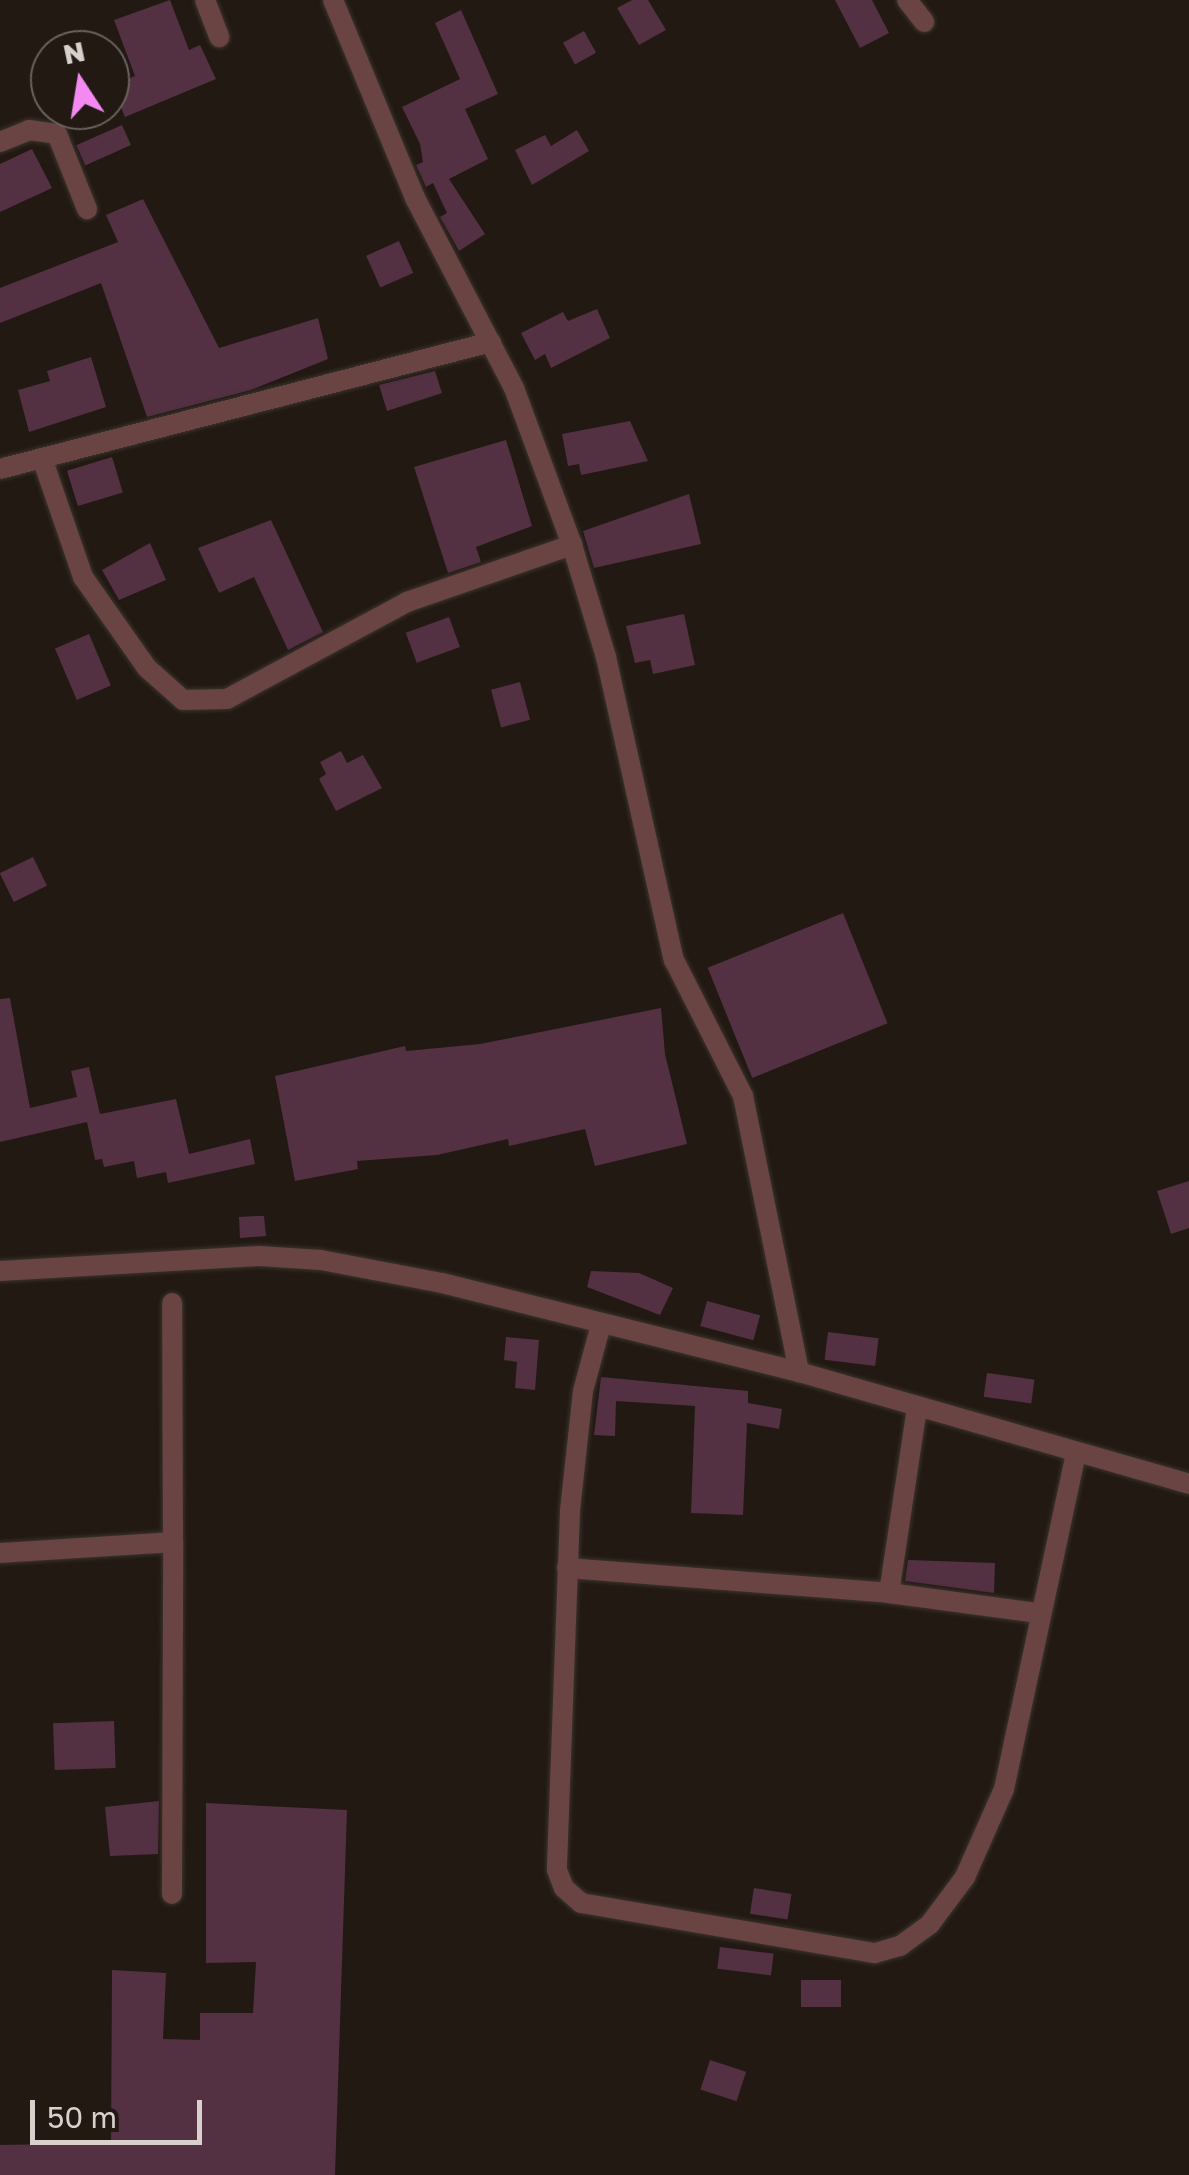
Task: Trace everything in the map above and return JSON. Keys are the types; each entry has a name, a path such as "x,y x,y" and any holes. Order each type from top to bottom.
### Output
{"street":[{"path":"206,0 219,36"},
{"path":"334,0 415,198 490,342 572,545 606,658 674,960 743,1096 799,1372"},
{"path":"908,0 924,22"},
{"path":"0,142 29,130 56,134 87,209"},
{"path":"0,468 490,342"},
{"path":"42,458 83,577 147,668 183,700 226,699 407,602 572,545"},
{"path":"0,1271 258,1256 322,1260 442,1283 600,1328 799,1372 1189,1484"},
{"path":"172,1303 172,1894"},
{"path":"600,1328 583,1391 568,1568 556,1870 564,1888 581,1903 653,1919 876,1953 900,1946 930,1924 966,1877 1004,1789 1037,1613 1076,1453"},
{"path":"889,1593 918,1407"},
{"path":"0,1553 173,1542"},
{"path":"568,1568 889,1593 1037,1613"}],"building":[{"path":"170,0 189,50 200,45 216,79 130,115 130,78 135,76 130,63 130,30 118,30 114,20"},
{"path":"632,0 648,0 666,30 639,45 617,8"},
{"path":"835,0 872,0 889,33 860,48"},
{"path":"461,10 498,94 465,109 488,159 449,179 485,234 459,251 440,217 447,213 433,183 426,187 416,165 423,162 420,144 402,107 460,79 435,23"},
{"path":"584,31 596,53 575,65 563,43"},
{"path":"111,130 124,130 131,145 85,165 76,145"},
{"path":"577,130 589,151 532,185 515,150 545,135 551,146"},
{"path":"32,149 52,188 0,212 0,164"},
{"path":"143,199 219,348 318,318 328,359 251,390 147,417 101,283 0,323 0,288 118,242 106,215"},
{"path":"399,241 413,273 380,288 366,256"},
{"path":"597,309 610,338 551,368 545,354 535,360 521,333 563,312 568,321"},
{"path":"91,357 106,407 29,432 18,390 50,381 47,371"},
{"path":"435,371 442,393 387,411 379,385"},
{"path":"630,421 648,461 581,475 579,464 568,466 562,434"},
{"path":"506,440 532,526 476,547 481,562 448,573 414,467"},
{"path":"112,457 123,492 78,506 67,471"},
{"path":"689,494 701,544 594,568 583,531"},
{"path":"271,520 323,632 288,650 254,577 219,593 198,548"},
{"path":"150,543 166,580 119,600 102,570"},
{"path":"684,614 695,665 653,674 650,660 635,663 626,626"},
{"path":"449,617 460,647 417,663 406,633"},
{"path":"89,634 111,686 77,700 55,648"},
{"path":"520,682 530,720 501,727 491,690"},
{"path":"341,751 347,763 363,755 382,788 336,811 319,779 326,774 320,762"},
{"path":"33,857 47,886 14,902 0,873"},
{"path":"843,913 888,1023 752,1078 708,968"},
{"path":"10,998 30,1108 77,1097 71,1071 89,1067 100,1114 176,1099 189,1154 250,1139 255,1164 168,1183 166,1172 137,1178 134,1161 104,1167 102,1159 95,1160 87,1122 0,1142 0,999"},
{"path":"661,1008 665,1054 687,1144 595,1166 585,1129 509,1146 508,1139 437,1155 357,1161 358,1169 295,1181 275,1076 405,1046 406,1051 480,1044"},
{"path":"1189,1181 1189,1228 1171,1234 1157,1191"},
{"path":"264,1216 266,1236 240,1238 239,1217"},
{"path":"591,1271 639,1273 673,1288 660,1315 587,1287"},
{"path":"707,1301 760,1315 753,1340 700,1326"},
{"path":"828,1332 879,1338 875,1366 825,1360"},
{"path":"506,1337 539,1340 535,1390 515,1388 517,1362 504,1360"},
{"path":"987,1373 1035,1380 1031,1403 984,1397"},
{"path":"601,1377 748,1391 748,1403 782,1409 779,1429 747,1423 743,1515 691,1513 695,1406 616,1401 615,1436 594,1435"},
{"path":"908,1560 995,1563 994,1593 905,1581"},
{"path":"114,1721 116,1768 55,1770 53,1723"},
{"path":"159,1801 158,1854 110,1856 105,1807"},
{"path":"206,1803 347,1810 335,2175 0,2175 0,2145 111,2143 112,1970 166,1973 163,2039 200,2040 200,2013 253,2013 256,1962 206,1963"},
{"path":"754,1888 792,1894 787,1920 750,1914"},
{"path":"720,1947 774,1954 771,1975 717,1969"},
{"path":"801,1980 841,1980 841,2007 801,2007"},
{"path":"710,2060 746,2072 737,2101 700,2089"}]}
